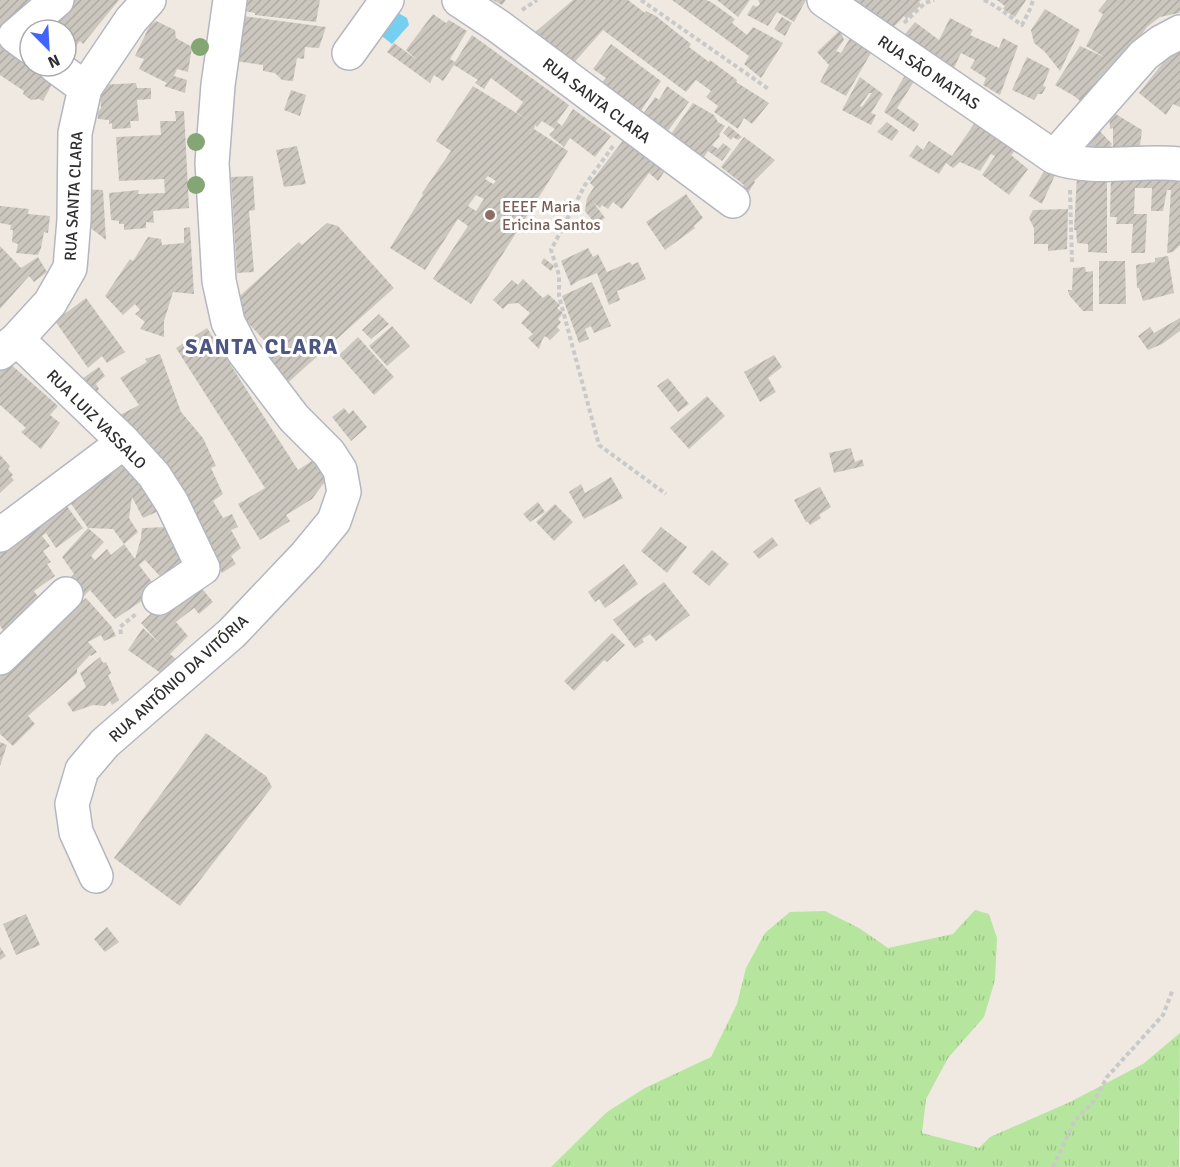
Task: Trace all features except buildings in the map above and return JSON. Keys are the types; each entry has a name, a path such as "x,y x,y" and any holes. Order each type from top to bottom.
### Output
{"street":[{"path":"36,18 57,0"},
{"name":"RUA SANTA CLARA","path":"8,346 50,303 70,268 74,220 75,133 85,88 131,20 149,0"},
{"name":"RUA ANTÔNIO DA VITÓRIA","path":"96,876 76,832 72,804 82,771 105,743 232,633 282,581 334,520 344,492 340,470 329,453 294,418 243,351 228,322 219,281 212,163 218,85 230,0"},
{"path":"349,53 387,0"},
{"name":"RUA SANTA CLARA","path":"459,0 498,26 733,201"},
{"name":"RUA SÃO MATIAS","path":"824,0 885,42 1056,150"},
{"path":"1180,32 1161,42 1144,55 1056,150 1095,165 1159,162 1180,164"},
{"path":"71,78 85,88"},
{"name":"RUA LUIZ VASSALO","path":"8,346 124,442 153,475 172,503 203,568 159,598"},
{"path":"0,535 124,442"},
{"path":"0,658 66,594"}],"path":[{"path":"641,0 770,90"},
{"path":"885,42 925,3 934,0"},
{"path":"984,0 1022,24 1033,0"},
{"path":"629,123 585,185 550,249 559,275 559,296 599,445 666,494"},
{"path":"1056,150 1072,262"},
{"path":"1053,1167 1074,1122 1094,1101 1107,1077 1163,1015 1173,988"}],"green space":[{"path":"975,910 989,914 997,938 995,980 984,1017 948,1058 926,1099 922,1133 979,1148 990,1137 1070,1102 1143,1064 1180,1033 1179,1167 551,1167 607,1112 645,1088 711,1057 737,1004 746,968 765,933 790,912 825,911 859,928 888,948 953,934"}],"water":[{"path":"393,10 407,18 409,25 392,44 378,33"}],"place":[{"name":"EEEF Maria Ericina Santos","path":"490,215"}],"district":[{"name":"SANTA CLARA","path":"262,346"}]}
